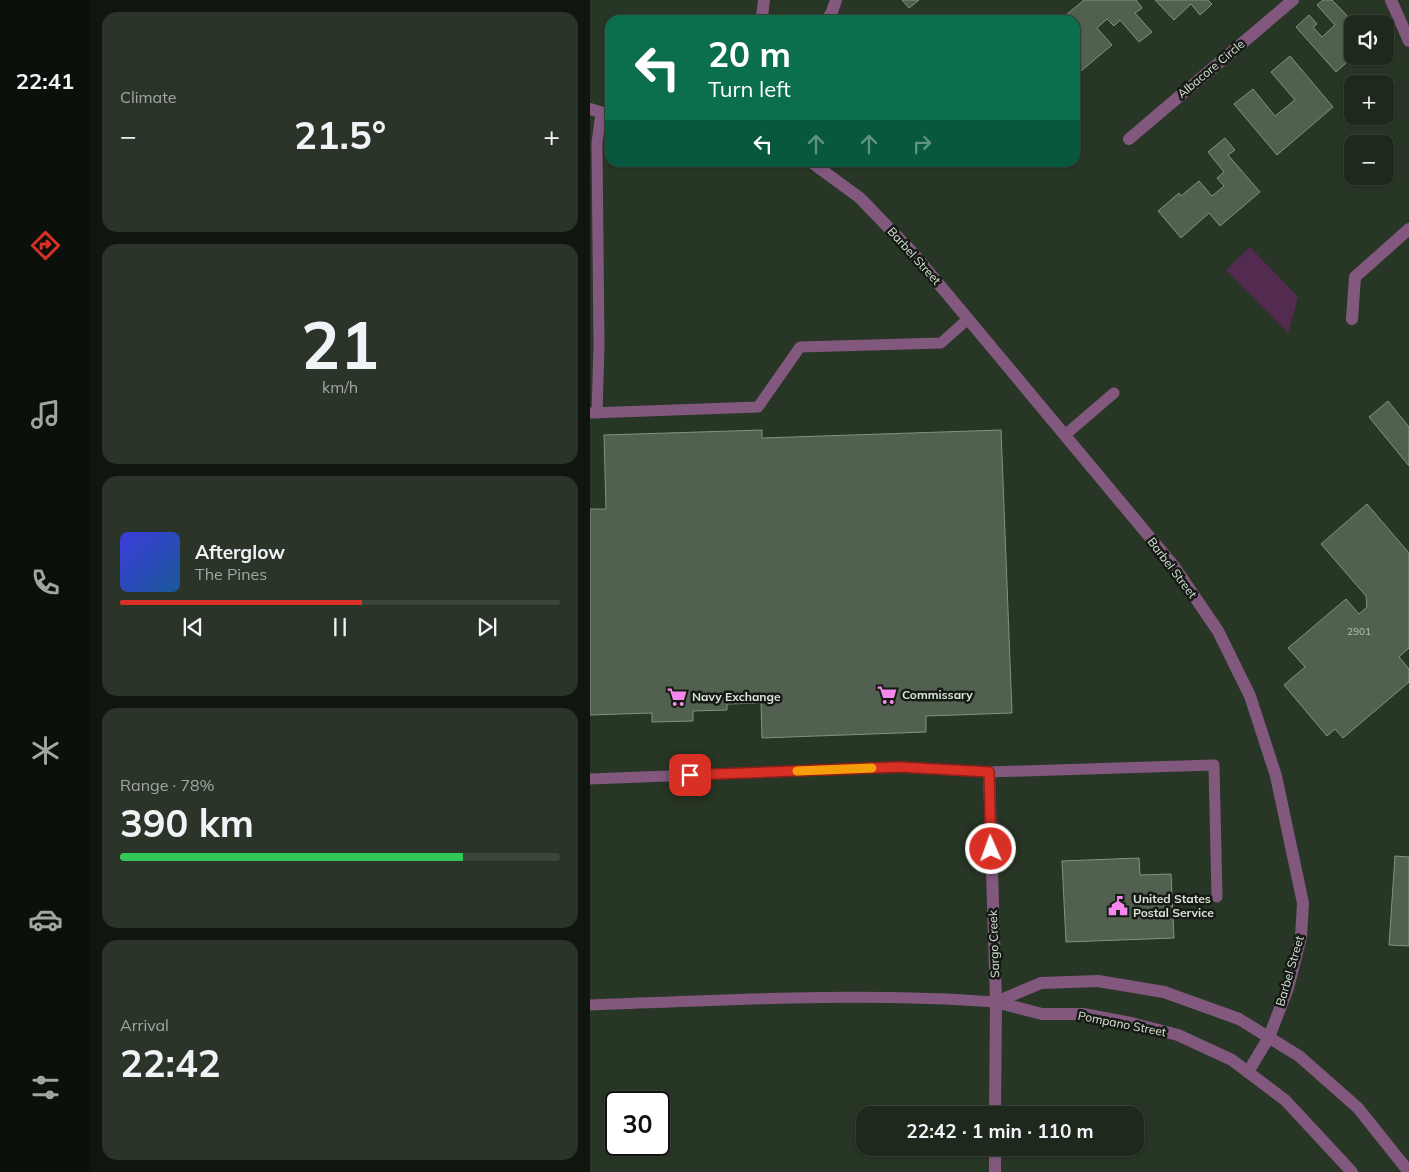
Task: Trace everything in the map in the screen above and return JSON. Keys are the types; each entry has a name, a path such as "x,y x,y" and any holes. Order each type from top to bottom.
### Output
{"street":[{"path":"762,15 764,0"},
{"path":"830,15 836,0"},
{"name":"Albacore Circle","path":"1129,139 1293,0"},
{"path":"1391,0 1409,41"},
{"name":"Barbel Street","path":"818,167 860,198 913,253 1173,565 1218,631 1250,696 1276,776 1303,903 1301,937 1288,988 1268,1037 1248,1072"},
{"path":"1352,319 1355,277 1409,229"},
{"name":"Sargo Creek","path":"989,772 996,1002 995,1106"},
{"path":"996,1002 1041,983 1098,981 1164,992 1238,1019 1299,1056 1358,1108 1409,1172"},
{"name":"Pompano Street","path":"996,1002 1042,1014 1083,1014 1131,1023 1178,1035 1232,1060 1285,1100 1352,1172"},
{"path":"995,1156 995,1172"}],"lane":[{"path":"600,112 597,143 598,346 594,413 758,407 800,347 941,343 968,319"},
{"path":"1065,435 1114,393"},
{"path":"590,779 900,767 989,772 1214,765 1217,897"},
{"path":"590,1005 833,997 957,999 996,1002"}],"shaded area":[{"path":"1250,247 1298,297 1288,333 1226,270"}],"building":[{"path":"902,0 919,0 909,8"},
{"path":"1084,0 1136,0 1142,8 1135,13 1152,32 1139,42 1120,20 1114,26 1107,19 1097,28 1112,45 1080,72 1080,15 1066,15"},
{"path":"1155,0 1208,0 1212,4 1200,15 1191,4 1174,20"},
{"path":"1323,0 1332,0 1346,15 1344,15 1344,65 1336,72 1296,27 1309,15 1317,24 1313,27 1322,37 1335,25 1317,5"},
{"path":"1290,56 1333,107 1277,155 1234,104 1253,89 1275,116 1295,100 1271,72"},
{"path":"1225,138 1235,150 1228,155 1260,192 1220,226 1209,213 1181,238 1158,211 1179,193 1181,196 1199,181 1212,196 1224,186 1217,178 1224,172 1208,152"},
{"path":"1388,401 1409,427 1409,466 1369,417"},
{"path":"762,430 762,438 1001,430 1012,713 926,716 926,732 762,738 761,703 727,704 727,710 693,711 693,721 652,722 652,713 590,715 590,509 606,509 604,435"},
{"path":"1367,504 1409,553 1409,648 1399,657 1409,669 1409,682 1343,738 1335,729 1327,736 1284,685 1305,667 1288,648 1346,599 1359,614 1367,607 1366,596 1321,544"},
{"path":"1395,856 1409,857 1409,946 1389,945"},
{"name":"United States Postal Service","path":"1139,858 1140,875 1171,874 1174,938 1066,942 1062,861"}],"slow traffic":[{"path":"797,771 872,768"}],"place":[{"name":"Commissary","path":"887,695"},
{"name":"Navy Exchange","path":"677,697"},
{"name":"United States Postal Service","path":"1118,906"}],"route":[{"path":"690,775 900,767 989,772 991,849"}]}
